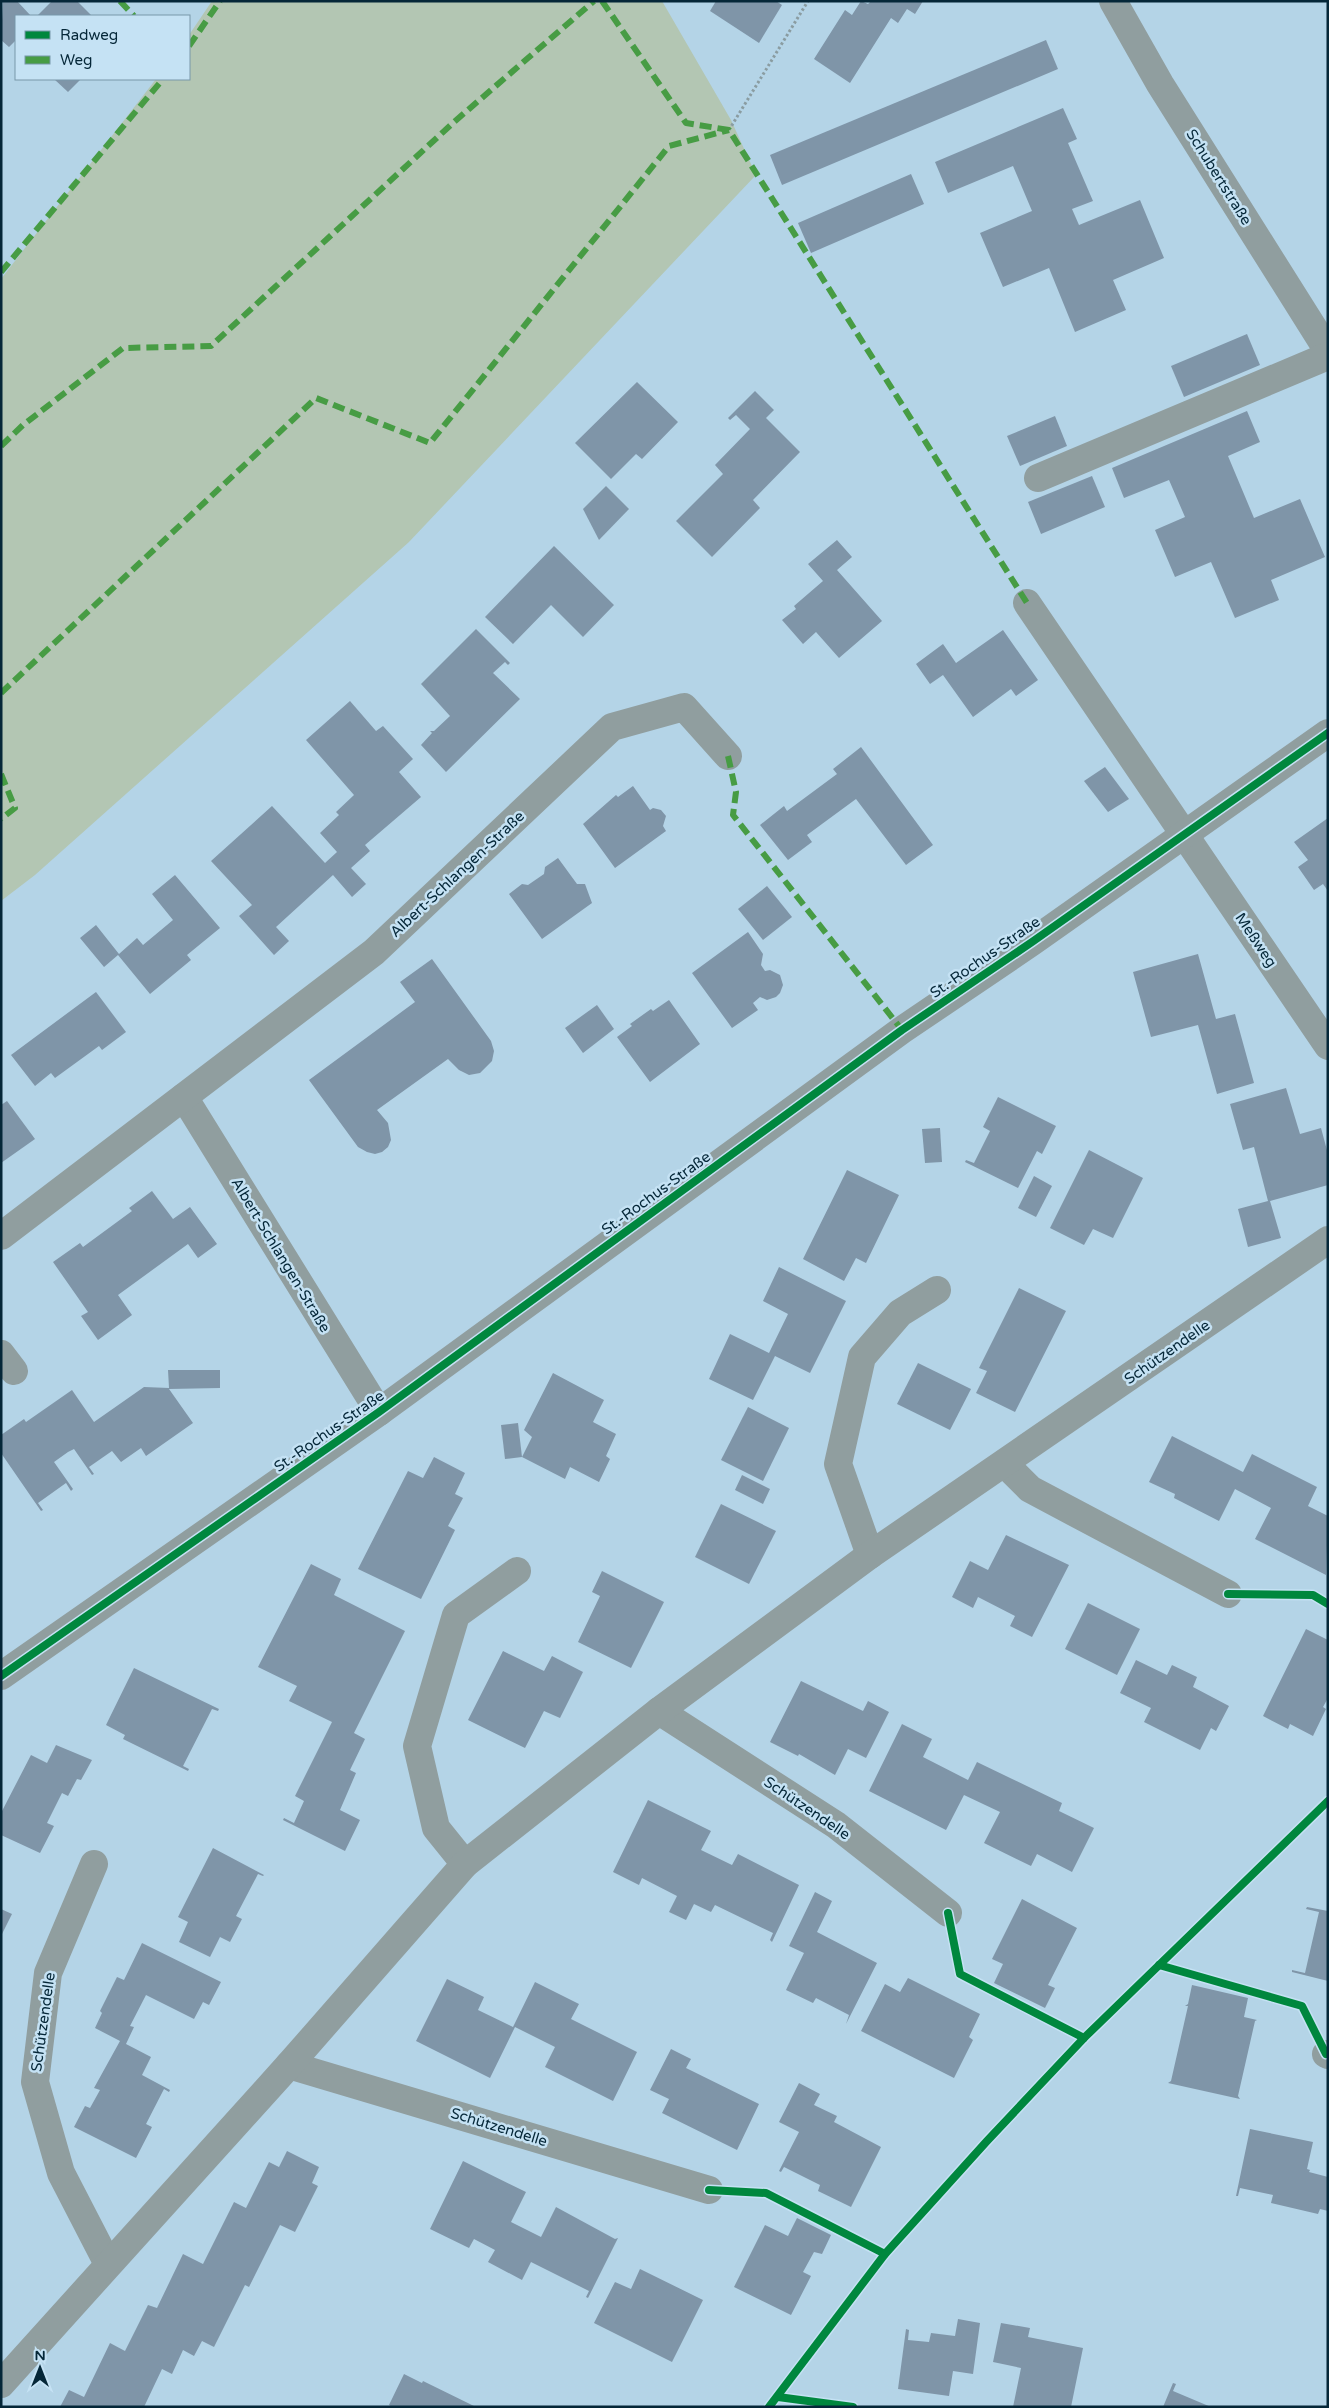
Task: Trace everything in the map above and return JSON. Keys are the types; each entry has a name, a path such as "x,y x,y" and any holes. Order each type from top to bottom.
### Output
{"street":[{"name":"Schubertstraße","path":"1113,1 1160,84 1328,351"},
{"path":"1038,478 1328,356"},
{"name":"Meßweg","path":"1027,603 1328,1046"},
{"name":"Albert-Schlangen-Straße","path":"1,1236 374,952 612,727 684,707 728,756"},
{"name":"St.-Rochus-Straße","path":"1,1676 379,1412 902,1030 1328,732"},
{"name":"Albert-Schlangen-Straße","path":"184,1097 379,1412"},
{"name":"Schützendelle","path":"1,2384 289,2065 465,1864 659,1711 870,1554 1005,1464 1328,1240"},
{"path":"870,1554 838,1464 862,1357 900,1313 938,1290"},
{"path":"1005,1464 1030,1489 1228,1594"},
{"path":"465,1864 436,1828 417,1746 456,1615 517,1570"},
{"name":"Schützendelle","path":"659,1711 836,1825 948,1913"},
{"name":"Schützendelle","path":"94,1864 48,1973 35,2082 61,2173 108,2264"},
{"name":"Schützendelle","path":"289,2065 709,2190"}],"path":[{"path":"729,130 808,1"}],"green space":[{"path":"212,1 662,1 731,120 756,175 409,542 35,875 1,901 1,279 155,80 190,80 190,34"}],"building":[{"path":"3,1 17,1 30,15 15,15 15,41 9,47 1,40"},
{"path":"52,1 77,1 91,15 38,15"},
{"path":"716,1 776,1 782,5 759,43 710,11"},
{"path":"861,1 868,4 871,1 923,1 915,14 907,9 898,23 891,18 850,83 814,59 845,10 852,15"},
{"path":"1046,40 1058,69 782,185 770,155"},
{"path":"55,80 80,80 68,92"},
{"path":"1063,108 1077,139 1068,143 1093,201 1072,209 1079,225 1140,200 1164,258 1113,280 1126,310 1075,332 1049,268 1003,287 980,233 1032,211 1013,166 948,193 935,162"},
{"path":"911,174 924,204 811,253 798,223"},
{"path":"1247,334 1260,365 1184,397 1171,366"},
{"path":"637,382 678,422 642,459 636,454 611,479 575,443"},
{"path":"755,391 774,410 766,418 800,452 753,500 760,508 712,557 676,521 723,474 715,465 750,429 736,415 730,420 728,418"},
{"path":"1247,411 1260,442 1228,456 1254,518 1300,499 1325,557 1271,580 1279,600 1235,618 1211,562 1175,577 1155,530 1185,517 1169,480 1124,498 1112,468"},
{"path":"1055,416 1067,446 1020,466 1007,436"},
{"path":"1092,476 1105,507 1041,534 1028,502"},
{"path":"606,486 629,509 599,540 583,509"},
{"path":"837,540 852,557 837,570 882,621 839,658 816,632 803,644 782,620 796,609 794,606 823,581 808,564"},
{"path":"554,546 614,605 583,637 551,605 513,644 485,617"},
{"path":"476,629 510,663 508,665 505,662 493,673 520,699 446,772 421,745 432,733 430,731 434,731 450,716 421,684"},
{"path":"1003,630 1038,680 1016,696 1011,689 973,717 943,675 930,684 916,664 943,644 956,663"},
{"path":"350,701 376,731 383,726 413,759 399,772 421,797 365,845 370,851 351,868 366,884 352,897 333,875 276,927 289,941 274,955 239,916 252,905 211,861 272,806 325,863 337,852 320,833 339,815 336,812 354,795 306,740"},
{"path":"861,747 933,845 906,865 856,799 807,835 812,842 788,860 760,825 784,806 787,811 837,774 833,769"},
{"path":"1105,767 1129,799 1108,812 1084,781"},
{"path":"633,786 650,810 653,808 661,810 666,816 663,826 666,831 615,868 583,824 616,795 618,797"},
{"path":"1328,818 1328,891 1323,884 1314,890 1298,867 1308,860 1294,842"},
{"path":"558,858 577,884 585,884 592,903 542,939 509,894 522,884 528,885 544,874 545,867"},
{"path":"175,875 220,928 187,955 191,960 150,994 118,955 104,967 80,938 96,925 119,954 137,938 143,945 173,920 152,894"},
{"path":"767,886 792,917 763,940 738,909"},
{"path":"748,932 763,954 761,965 765,971 770,970 780,975 783,985 776,997 767,1000 760,997 753,1003 758,1010 732,1028 692,973"},
{"path":"1198,954 1216,1019 1235,1014 1254,1083 1217,1094 1198,1025 1151,1037 1133,972"},
{"path":"432,959 491,1041 494,1051 492,1061 480,1073 469,1075 459,1070 448,1059 377,1110 388,1123 391,1140 388,1147 382,1152 375,1154 367,1152 358,1147 309,1080 415,1002 400,982"},
{"path":"96,992 126,1032 102,1050 99,1046 55,1078 51,1073 35,1086 11,1055"},
{"path":"669,1000 700,1044 650,1082 617,1037 632,1026 630,1024 651,1009 653,1011"},
{"path":"597,1005 614,1029 583,1053 565,1028"},
{"path":"1286,1088 1300,1134 1321,1128 1328,1154 1328,1185 1270,1201 1281,1238 1248,1247 1238,1209 1268,1201 1254,1147 1243,1150 1230,1104"},
{"path":"998,1097 1056,1126 1042,1154 1037,1151 1018,1188 965,1162 966,1160 974,1163 990,1131 983,1127"},
{"path":"7,1101 35,1139 1,1163 1,1105"},
{"path":"940,1128 942,1162 925,1163 922,1129"},
{"path":"1089,1150 1143,1178 1113,1238 1093,1229 1084,1245 1050,1228"},
{"path":"847,1170 899,1195 866,1263 856,1258 844,1281 803,1259"},
{"path":"1034,1176 1052,1186 1036,1217 1018,1208"},
{"path":"152,1191 173,1219 190,1207 217,1244 198,1258 188,1244 118,1295 132,1315 98,1340 81,1316 88,1312 53,1262 80,1243 83,1247 132,1211 129,1208"},
{"path":"779,1267 846,1301 810,1373 775,1356 753,1400 709,1379 730,1334 769,1353 788,1314 763,1301"},
{"path":"1019,1288 1066,1311 1015,1412 976,1393 987,1371 979,1368"},
{"path":"918,1363 971,1389 950,1430 897,1404"},
{"path":"168,1370 220,1370 220,1388 169,1389 193,1423 146,1456 141,1448 121,1462 112,1451 89,1467 94,1474 92,1475 74,1449 68,1452 54,1462 73,1489 71,1491 66,1483 38,1503 43,1510 41,1511 1,1453 1,1435 24,1419 26,1422 72,1390 94,1422 144,1387 169,1388"},
{"path":"553,1373 604,1400 593,1422 616,1434 606,1456 610,1459 599,1482 570,1467 565,1479 522,1457 532,1437 524,1430"},
{"path":"748,1407 789,1428 763,1481 721,1460"},
{"path":"518,1423 522,1457 505,1459 501,1425"},
{"path":"1172,1436 1243,1472 1252,1454 1317,1487 1308,1506 1328,1516 1326,1575 1255,1539 1271,1508 1235,1489 1219,1521 1174,1498 1175,1494 1149,1482"},
{"path":"434,1457 465,1473 455,1494 463,1498 448,1526 455,1530 421,1599 358,1569 408,1471 423,1478"},
{"path":"742,1475 770,1489 763,1504 735,1490"},
{"path":"721,1504 776,1531 749,1584 695,1557"},
{"path":"1006,1535 1069,1565 1032,1637 1010,1626 1015,1616 978,1597 973,1608 952,1597 970,1561 988,1570"},
{"path":"311,1564 341,1579 334,1595 405,1631 354,1733 365,1739 350,1770 356,1773 340,1810 360,1820 345,1851 283,1820 284,1818 294,1823 304,1801 295,1796 332,1722 289,1701 297,1686 258,1667"},
{"path":"602,1571 664,1602 631,1668 578,1642 600,1596 592,1592"},
{"path":"1088,1603 1140,1629 1117,1675 1065,1649"},
{"path":"1306,1629 1328,1640 1328,1698 1323,1707 1326,1709 1313,1736 1290,1724 1288,1729 1263,1716"},
{"path":"503,1651 544,1671 552,1656 583,1672 560,1718 544,1711 525,1748 468,1720"},
{"path":"1136,1660 1167,1675 1172,1665 1197,1677 1193,1687 1229,1706 1216,1731 1211,1728 1200,1750 1144,1722 1151,1708 1120,1693"},
{"path":"134,1668 219,1709 218,1711 212,1709 183,1766 189,1769 188,1771 123,1739 125,1735 106,1725"},
{"path":"801,1681 863,1711 868,1701 889,1712 866,1758 848,1749 835,1775 799,1754 798,1756 770,1742"},
{"path":"902,1724 932,1739 923,1757 968,1780 977,1762 1062,1803 1059,1811 1094,1828 1072,1872 1037,1854 1031,1866 984,1843 1000,1812 964,1795 946,1830 869,1791"},
{"path":"56,1745 92,1760 81,1780 77,1779 68,1796 62,1793 47,1823 54,1826 40,1853 1,1835 1,1813 31,1755 47,1763"},
{"path":"648,1800 711,1831 701,1850 732,1865 738,1854 799,1885 772,1942 770,1940 773,1933 715,1905 711,1912 694,1904 686,1920 669,1912 677,1896 642,1878 639,1885 613,1872"},
{"path":"213,1848 264,1875 258,1874 236,1916 242,1919 230,1942 220,1937 210,1957 179,1942 188,1922 178,1917"},
{"path":"815,1892 832,1901 817,1932 877,1963 846,2024 849,2015 816,1998 813,2003 786,1990 804,1953 789,1946"},
{"path":"1022,1899 1077,1928 1048,1985 1055,1988 1045,2008 994,1983 1003,1964 992,1959"},
{"path":"1307,1907 1328,1911 1328,1981 1292,1972 1292,1970 1305,1973 1319,1912 1306,1909"},
{"path":"1,1909 12,1914 1,1936"},
{"path":"142,1943 221,1982 209,2005 203,2002 194,2019 146,1995 130,2026 134,2027 126,2044 151,2057 142,2075 170,2090 169,2092 164,2089 146,2124 152,2127 136,2158 74,2127 85,2106 90,2108 100,2090 94,2088 120,2041 95,2028 102,2013 100,2011 117,1977 124,1980"},
{"path":"908,1978 980,2014 969,2037 973,2040 954,2078 861,2031 885,1984 900,1992"},
{"path":"447,1979 484,1997 478,2010 513,2027 535,1982 579,2004 571,2019 637,2052 613,2101 545,2067 555,2047 515,2027 490,2078 416,2041"},
{"path":"1192,1985 1248,1998 1244,2017 1257,2020 1255,2021 1238,2096 1240,2099 1168,2083 1171,2081 1188,2006 1185,2006 1188,2004"},
{"path":"671,2049 691,2059 686,2068 759,2104 737,2150 662,2113 669,2099 650,2090"},
{"path":"799,2083 820,2094 814,2105 837,2116 834,2122 881,2147 851,2207 818,2191 820,2185 784,2167 781,2172 779,2171 799,2132 779,2122"},
{"path":"1250,2129 1313,2142 1307,2169 1310,2170 1309,2172 1328,2177 1328,2211 1320,2209 1318,2214 1271,2203 1273,2195 1240,2188 1238,2196 1236,2196"},
{"path":"287,2151 319,2167 312,2183 318,2186 295,2232 280,2225 249,2287 245,2285 214,2347 202,2341 194,2356 183,2350 172,2374 162,2369 144,2407 60,2407 69,2390 84,2397 110,2343 125,2351 148,2305 157,2308 183,2254 203,2264 234,2202 246,2208 269,2162 279,2167"},
{"path":"463,2161 526,2192 511,2222 541,2237 556,2207 615,2239 618,2238 588,2298 586,2297 589,2291 531,2262 522,2280 488,2262 495,2250 474,2239 469,2248 430,2229"},
{"path":"797,2218 831,2235 822,2254 814,2252 803,2272 811,2276 791,2315 734,2287 765,2225 788,2236"},
{"path":"640,2269 703,2300 672,2362 594,2323 615,2282 631,2289"},
{"path":"958,2319 980,2323 973,2374 953,2371 949,2396 898,2389 906,2329 909,2330 908,2340 929,2342 931,2333 955,2336"},
{"path":"1001,2323 1030,2328 1028,2337 1083,2348 1071,2407 1013,2407 1021,2368 993,2362"},
{"path":"404,2374 422,2383 423,2381 476,2407 392,2407 389,2405"},
{"path":"1173,2383 1176,2384 1173,2391 1211,2407 1163,2407"}],"marked path":[{"path":"120,1 133,15"},
{"path":"190,45 220,1"},
{"path":"1,446 23,425 123,348 211,346 454,122 594,1"},
{"path":"602,1 686,123 729,130 1027,603"},
{"path":"1,272 162,80"},
{"path":"1,693 316,398 430,443 669,146 729,130"},
{"path":"728,756 736,792 733,815 902,1030"},
{"path":"1,774 15,808 1,819"}],"cycle path":[{"path":"1,1676 379,1412 902,1030 1032,942 1328,733"},
{"path":"1228,1594 1313,1595 1328,1604"},
{"path":"769,2407 885,2254 987,2141 1084,2038 1328,1801"},
{"path":"948,1913 960,1974 1084,2038"},
{"path":"1159,1965 1302,2006 1326,2054"},
{"path":"709,2190 766,2193 885,2254"},
{"path":"778,2397 853,2407"}]}
